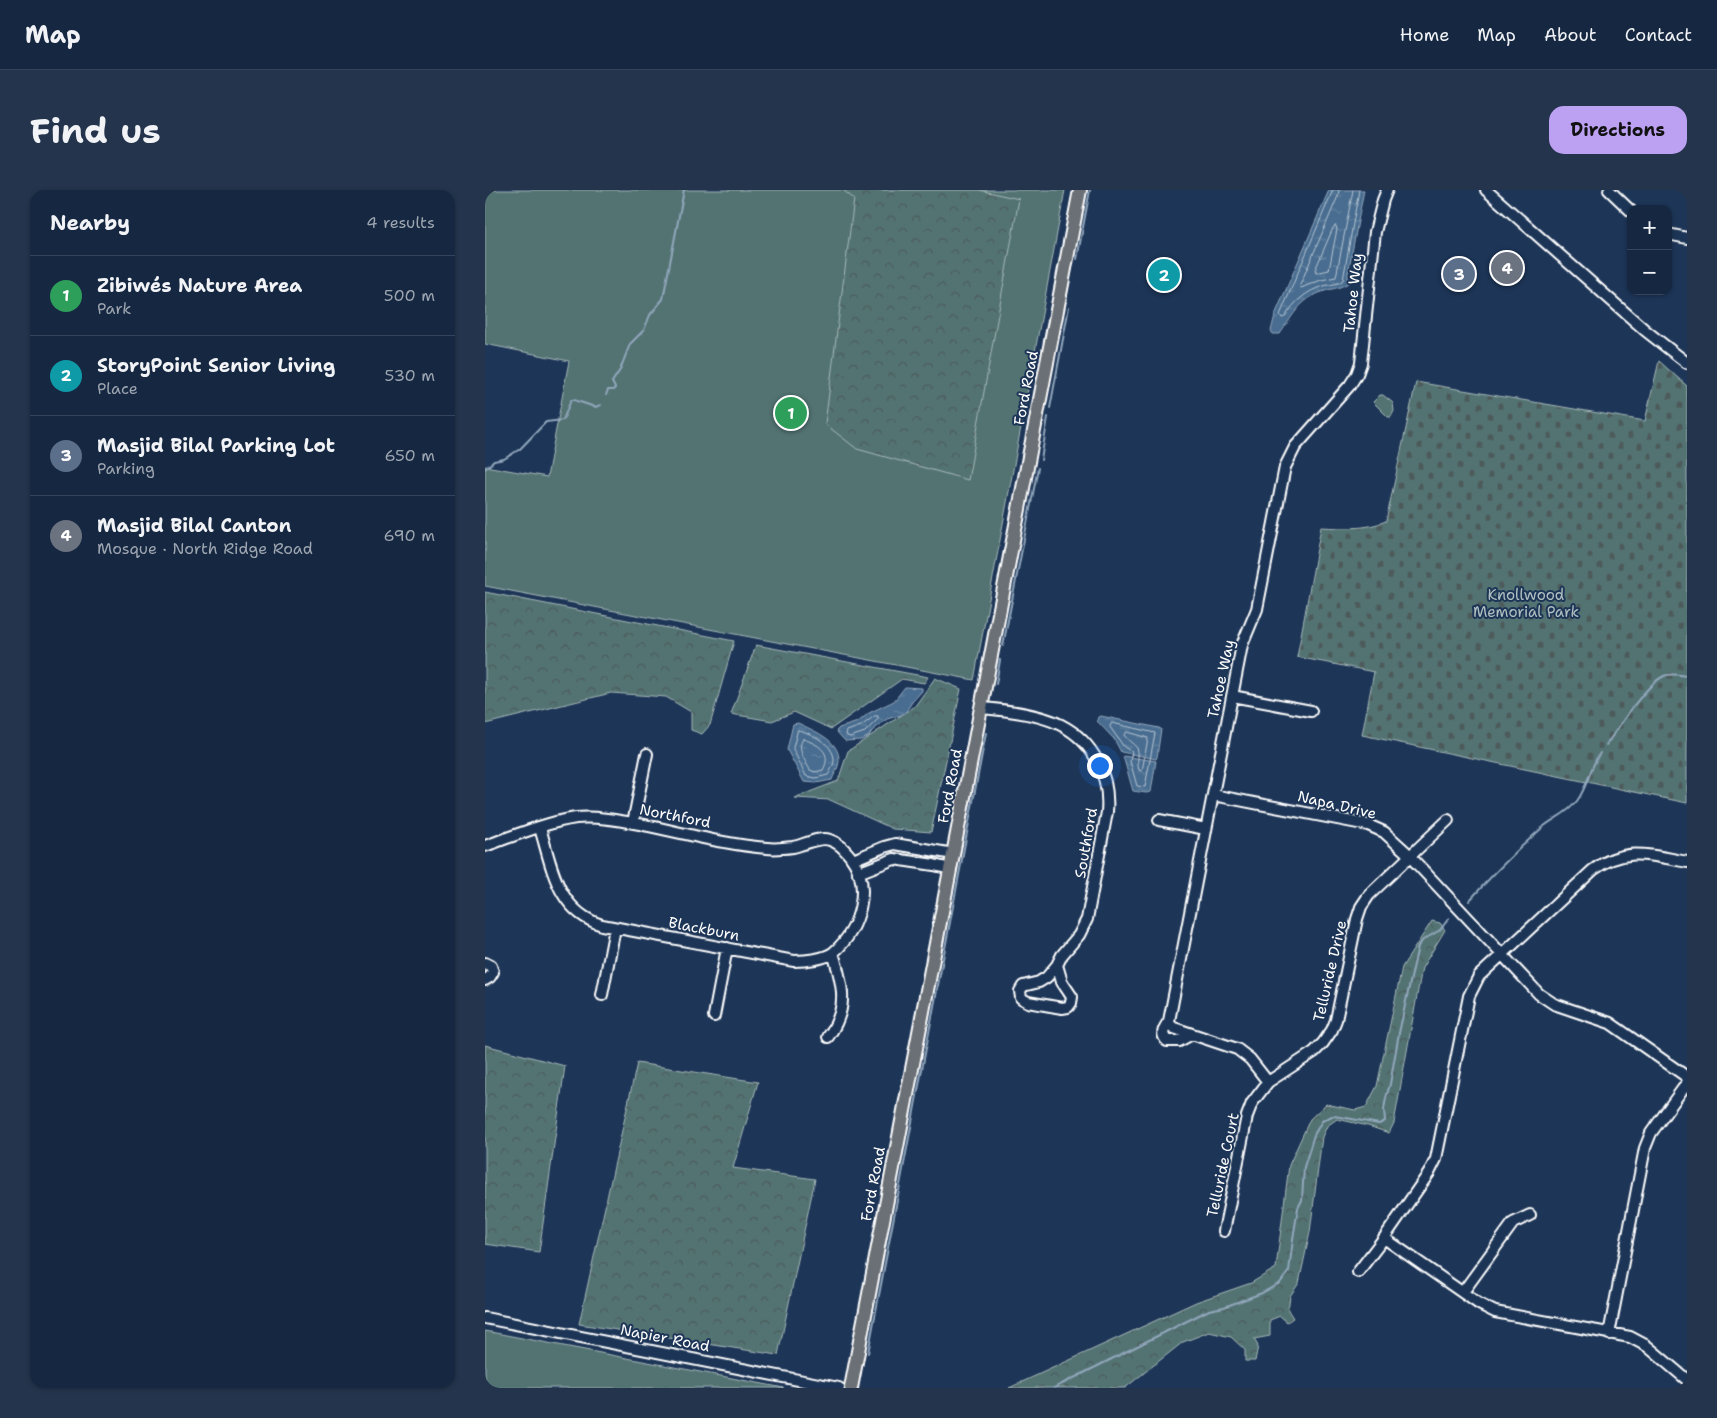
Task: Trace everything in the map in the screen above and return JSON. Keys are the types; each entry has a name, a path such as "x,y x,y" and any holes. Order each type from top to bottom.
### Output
{"main road":[{"name":"Ford Road","path":"851,1388 1080,190"}],"street":[{"name":"Tahoe Way","path":"1268,1082 1250,1059 1237,1049 1174,1028 1170,1025 1169,1021 1242,645 1257,609 1288,460 1295,447 1350,385 1357,374 1361,362 1375,232 1387,190"},
{"path":"1486,190 1646,332 1687,363"},
{"path":"1609,190 1627,207"},
{"path":"1672,235 1687,238"},
{"path":"1232,696 1311,711"},
{"name":"Southford","path":"982,708 1025,715 1060,724 1079,737 1090,748 1104,776 1107,792 1107,812 1087,919 1079,935 1062,954 1057,965 1044,980 1023,986 1020,991 1021,998 1028,1002 1062,1008 1068,1007 1072,997 1062,982 1057,965"},
{"path":"633,823 647,754"},
{"name":"Napa Drive","path":"1213,795 1368,824 1384,832 1455,904 1532,989 1547,1000 1610,1023 1687,1077"},
{"name":"Northford","path":"485,846 560,821 598,818 768,848 794,847 816,840 829,839 842,846 853,860 858,873"},
{"path":"1159,820 1206,830"},
{"name":"Telluride Drive","path":"1268,1082 1314,1052 1332,1030 1336,1020 1357,919 1361,908 1369,895 1448,820"},
{"name":"Blackburn","path":"540,828 555,879 571,906 581,916 589,920 615,928 794,961 809,961 833,953"},
{"path":"853,860 895,844 954,854"},
{"path":"1358,1272 1435,1164 1439,1152 1469,996 1479,976 1593,870 1607,861 1632,854 1687,862"},
{"path":"828,1037 837,1024 842,1007 841,979 833,953 852,930 858,917 862,895 858,873 894,859 951,869"},
{"path":"602,994 615,928"},
{"path":"714,1016 727,948"},
{"path":"485,963 491,966 493,972 485,980"},
{"name":"Telluride Court","path":"1224,1231 1247,1116 1252,1103 1268,1082"},
{"path":"1609,1334 1645,1148 1651,1133 1687,1083"},
{"path":"1463,1292 1513,1223 1529,1215"},
{"path":"1384,1238 1479,1304 1495,1312 1630,1338 1640,1342 1687,1379 1680,1388"},
{"name":"Napier Road","path":"485,1318 839,1388"}],"green space":[{"path":"485,190 1065,190 974,680 485,586 485,466 547,477 569,361 485,344"},
{"path":"843,190 979,190 1019,199 968,480 857,449 825,424 854,199"},
{"name":"Knollwood Memorial Park","path":"1659,361 1687,386 1687,803 1362,735 1374,672 1297,657 1321,527 1362,527 1386,521 1416,382 1645,421"},
{"path":"1380,395 1383,395 1393,403 1394,411 1391,417 1388,417 1373,402"},
{"path":"485,592 734,641 710,725 702,734 691,730 691,712 666,697 611,693 485,724"},
{"path":"756,645 928,677 924,683 902,679 831,729 794,712 772,721 731,714"},
{"path":"935,678 961,689 931,832 893,829 830,800 794,798 838,781 848,751 915,706"},
{"path":"1432,921 1440,923 1445,930 1422,968 1394,1123 1389,1133 1337,1119 1327,1126 1322,1137 1310,1232 1299,1283 1290,1296 1288,1310 1293,1318 1287,1322 1280,1316 1270,1320 1270,1336 1254,1339 1258,1346 1255,1361 1245,1361 1245,1350 1231,1337 1209,1332 1183,1342 1125,1388 1009,1388 1196,1302 1251,1283 1276,1268 1289,1165 1310,1119 1326,1104 1355,1110 1366,1107 1377,1086 1402,967"},
{"path":"485,1045 565,1066 539,1252 485,1244"},
{"path":"637,1063 758,1082 733,1168 815,1179 778,1355 579,1324"},
{"path":"485,1331 784,1388 485,1388"}],"water":[{"path":"1329,190 1364,190 1348,273 1348,283 1308,299 1297,309 1280,334 1273,334 1271,331 1275,315"},
{"path":"905,687 922,688 922,691 905,713 887,719 872,731 869,736 861,740 845,741 836,731 839,728 858,722 869,713 894,701"},
{"path":"1101,716 1161,729 1156,759 1121,752 1114,739 1097,721 1098,717"},
{"path":"798,723 825,737 835,747 839,763 832,780 816,783 804,782 787,750 793,724"},
{"path":"1123,756 1156,761 1151,792 1133,791"}],"waterway":[{"path":"606,395 608,390 615,388 612,382 620,370 630,344 644,330 650,315 663,299 684,190"},
{"path":"1077,259 1090,190"},
{"path":"1050,408 1069,307"},
{"path":"485,469 494,461 504,459 520,449 546,422 563,420 571,400 595,407 601,405"},
{"path":"1041,460 1048,417"},
{"path":"1003,646 1038,468"},
{"path":"996,684 1000,660"},
{"path":"1606,745 1633,707 1657,681 1669,675 1687,676"},
{"path":"868,1353 986,733"},
{"path":"1469,901 1533,836 1577,801 1600,753"},
{"path":"1054,1388 1209,1310 1224,1307 1262,1293 1280,1283 1289,1271 1298,1208 1302,1200 1304,1167 1314,1135 1322,1121 1332,1116 1379,1124 1385,1121 1384,1109 1386,1098 1418,946 1423,940 1440,930 1449,918"}],"place":[{"name":"Masjid Bilal Canton","path":"1507,268"},
{"name":"Masjid Bilal Parking Lot","path":"1459,274"},
{"name":"StoryPoint Senior Living","path":"1164,275"},
{"name":"Zibiwés Nature Area","path":"791,413"}]}
